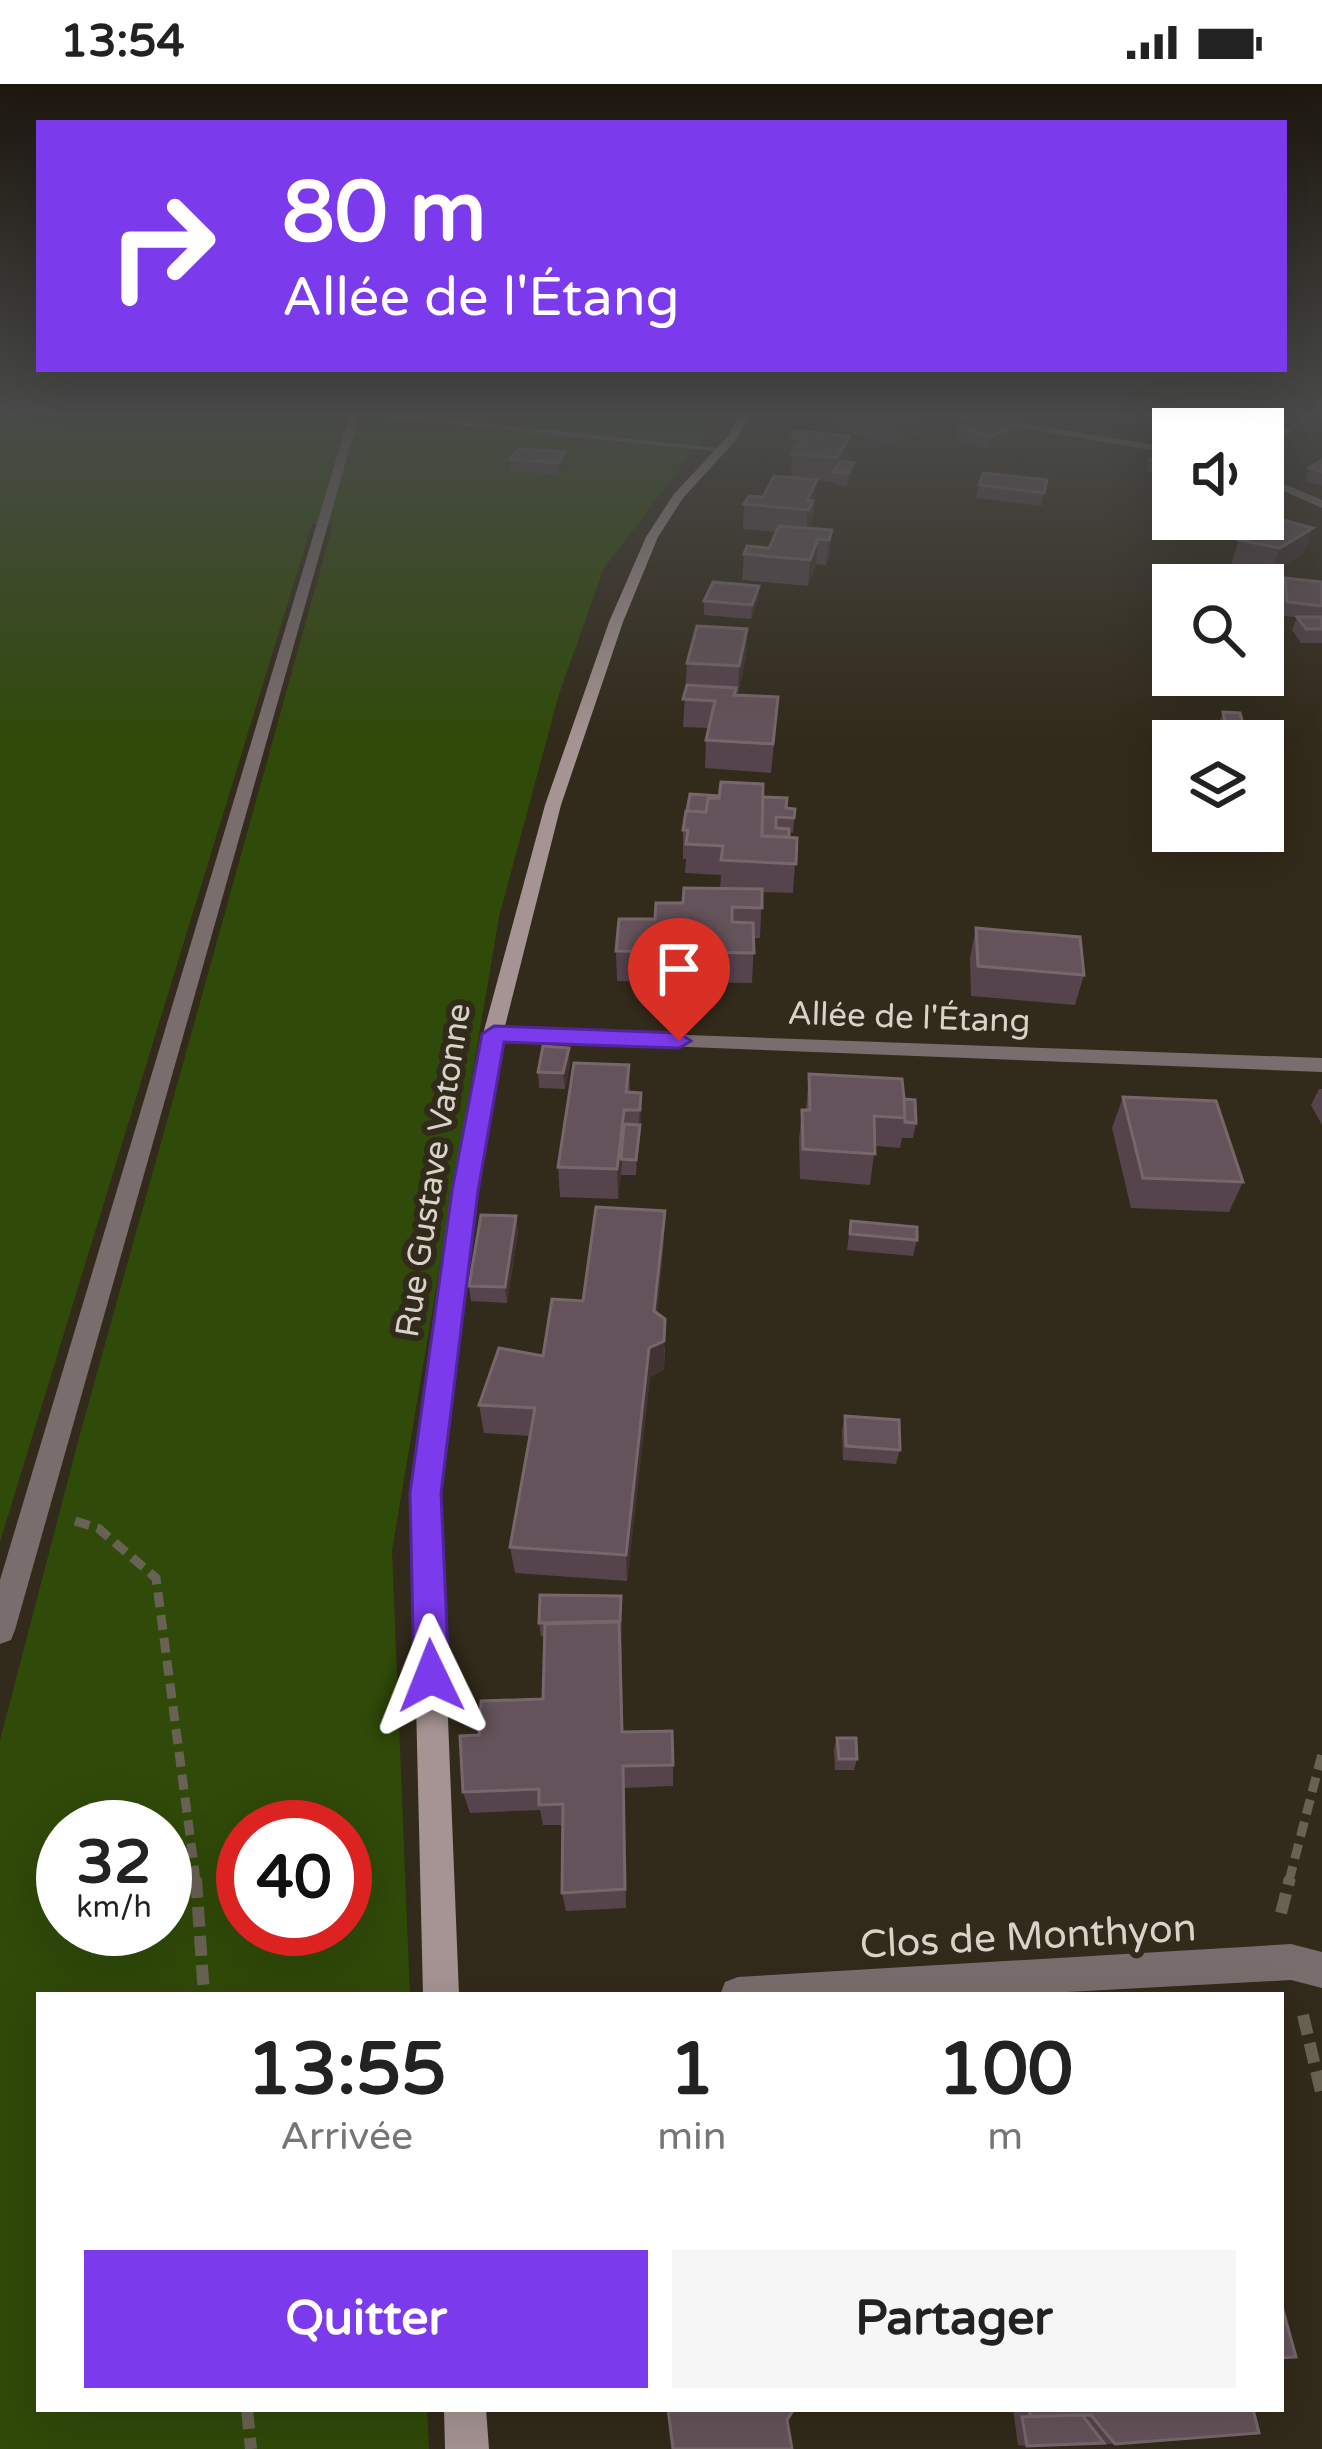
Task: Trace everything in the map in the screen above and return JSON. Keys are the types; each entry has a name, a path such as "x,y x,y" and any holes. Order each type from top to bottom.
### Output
{"street":[{"path":"0,1630 326,523"},
{"name":"Rue Gustave Vatonne","path":"441,1992 425,1493 465,1191 494,1034 553,806 616,622 661,523"},
{"name":"Allée de l'Étang","path":"494,1034 1322,1065"},
{"name":"Clos de Monthyon","path":"785,1992 1154,1968 1291,1963 1322,1970"},
{"path":"465,2412 467,2449"}],"path":[{"path":"36,1509 98,1528 156,1578 192,1825 204,1992"},
{"path":"247,2412 251,2449"}],"green space":[{"path":"0,523 638,523 604,568 559,694 499,917 392,1550 410,1992 36,1992 36,2412 427,2412 429,2449 0,2449 0,1740 80,1434 333,524 312,524 0,1542"}],"building":[{"path":"1284,523 1313,528 1280,548 1239,540 1284,540"},
{"path":"779,526 832,530 829,540 818,539 810,560 744,554 747,546 769,548"},
{"path":"1285,578 1322,582 1322,606 1287,602"},
{"path":"713,582 759,586 752,605 704,601"},
{"path":"1297,617 1322,617 1322,629 1306,629"},
{"path":"697,626 747,629 739,666 687,663"},
{"path":"687,685 736,688 734,695 778,697 773,744 706,740 715,701 683,699"},
{"path":"1223,712 1240,713 1242,720 1225,720"},
{"path":"721,782 763,784 762,836 797,838 796,864 721,860 723,846 686,844 686,811 706,812 708,798 719,798"},
{"path":"690,794 719,798 708,798 706,812 687,811"},
{"path":"763,797 787,798 786,808 795,809 794,818 776,817 776,828 789,829 789,837 762,836"},
{"path":"684,888 762,889 762,908 732,907 732,922 753,923 754,953 616,951 619,919 655,919 656,903 683,903"},
{"path":"976,928 1080,937 1084,975 978,966"},
{"path":"543,1046 569,1048 563,1073 538,1072"},
{"path":"574,1063 629,1065 626,1092 641,1093 640,1110 624,1110 617,1169 558,1167"},
{"path":"809,1074 902,1079 906,1118 874,1116 875,1154 803,1149 802,1110 810,1110"},
{"path":"1123,1097 1216,1101 1243,1182 1143,1178"},
{"path":"904,1099 915,1100 916,1123 905,1122"},
{"path":"624,1124 640,1125 636,1160 621,1159"},
{"path":"596,1207 665,1211 654,1311 665,1319 664,1341 649,1348 626,1555 510,1547 535,1408 479,1405 499,1348 543,1356 552,1299 583,1301"},
{"path":"481,1215 516,1216 505,1287 469,1286"},
{"path":"851,1221 917,1227 917,1240 850,1234"},
{"path":"845,1416 899,1420 900,1450 846,1446"},
{"path":"540,1595 621,1596 620,1621 539,1623"},
{"path":"619,1622 622,1732 672,1731 673,1765 623,1766 625,1889 562,1893 563,1804 539,1805 539,1789 463,1792 460,1736 479,1735 481,1701 543,1699 545,1624"},
{"path":"837,1738 856,1738 857,1759 839,1759"},
{"path":"1284,2314 1296,2357 1284,2358"},
{"path":"668,2412 792,2412 787,2420 792,2449 673,2449"},
{"path":"1030,2412 1254,2412 1259,2433 1115,2444 1091,2415 1031,2418"},
{"path":"1082,2415 1104,2443 1027,2446 1022,2417"}],"route":[{"path":"431,1676 425,1493 465,1191 494,1034 679,1041"}]}
